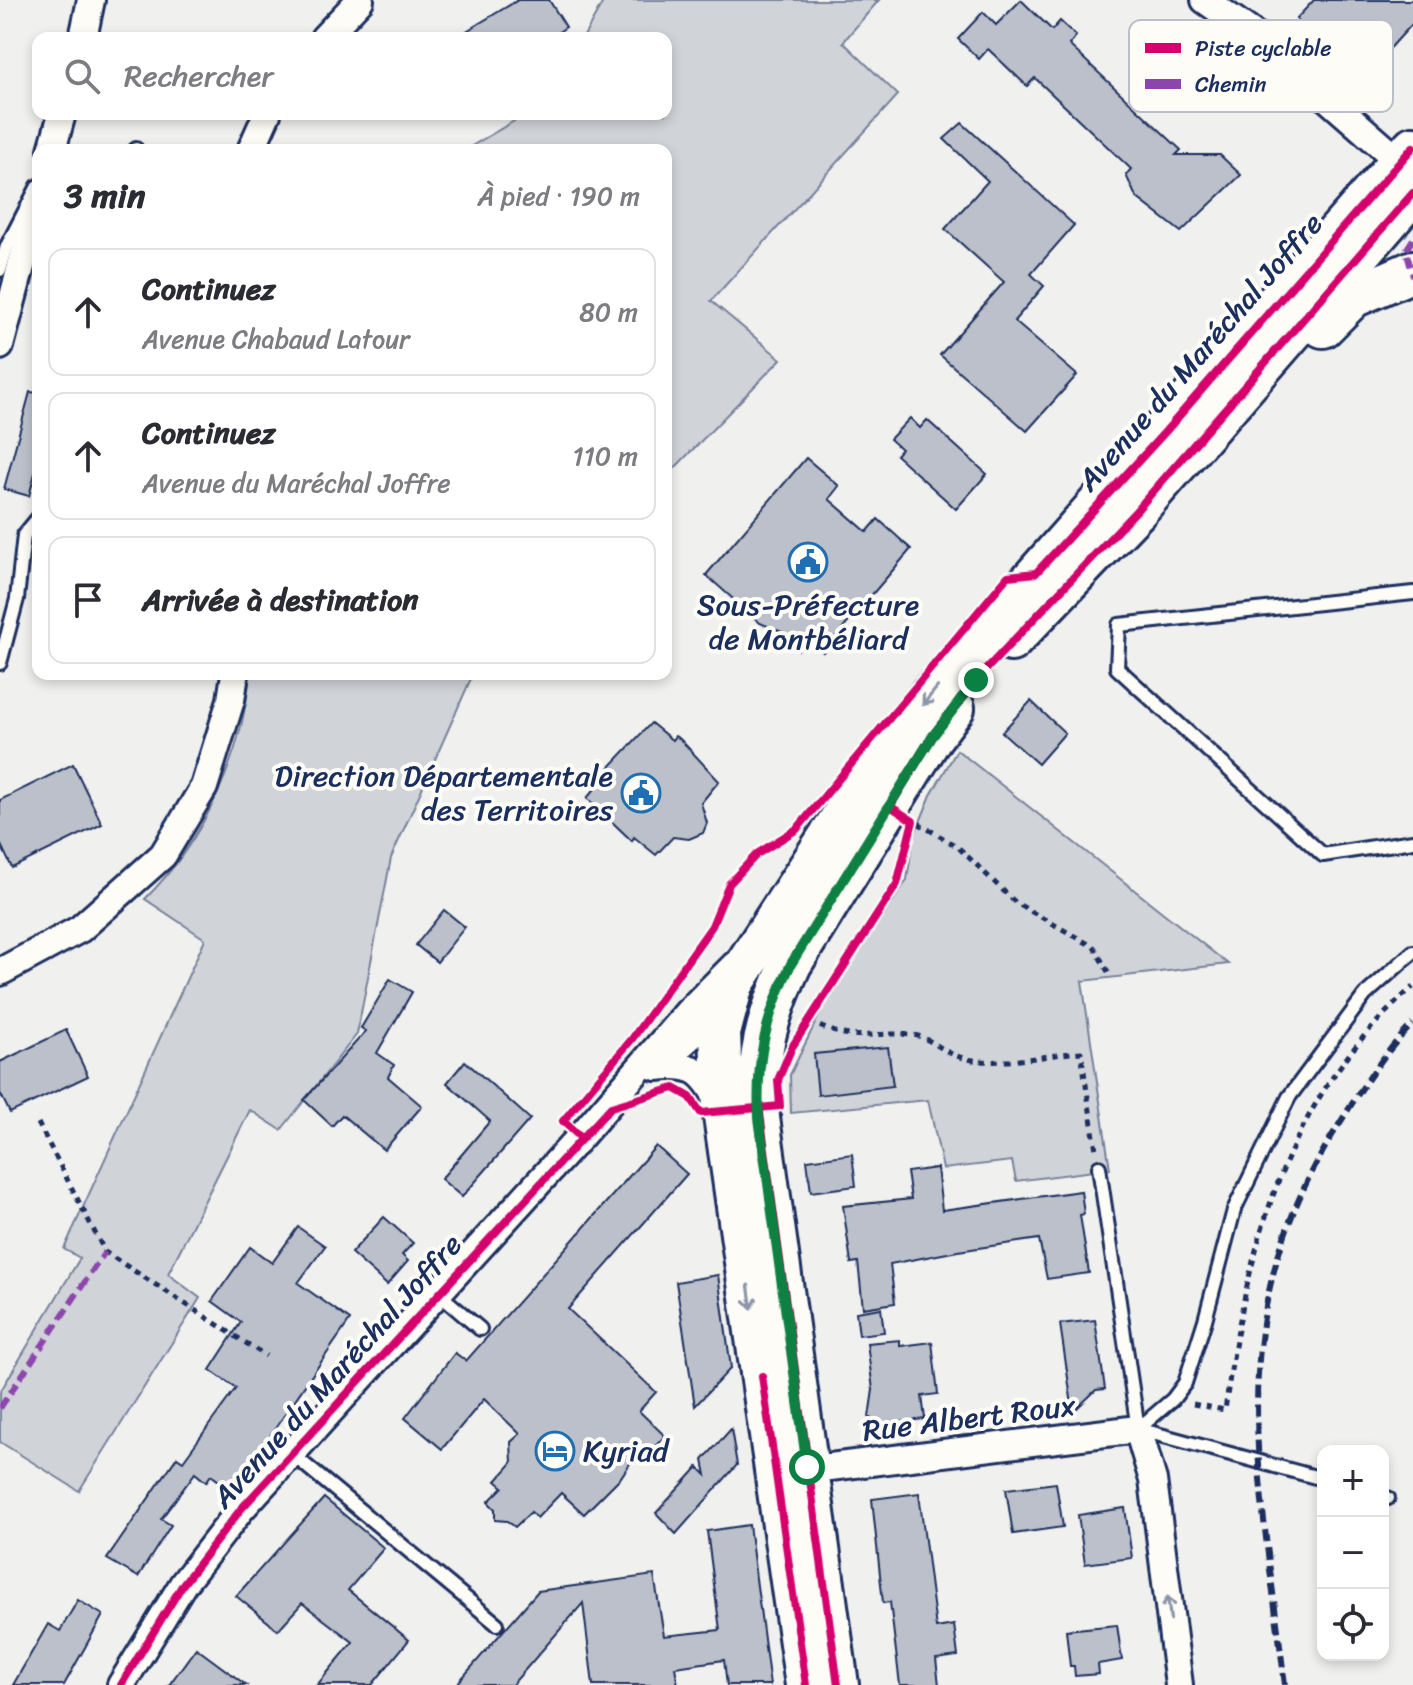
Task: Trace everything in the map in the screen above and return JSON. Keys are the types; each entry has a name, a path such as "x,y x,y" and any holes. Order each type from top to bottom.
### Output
{"main road":[{"name":"Avenue du Maréchal Joffre","path":"741,1108 758,1060 772,1004 791,964 932,737 1025,624 1136,511 1410,169"},
{"name":"Avenue du Maréchal Joffre","path":"760,940 862,786 930,695 1410,169"},
{"path":"1025,624 1099,581 1319,331 1353,297 1413,271"},
{"path":"760,940 733,984 704,1022 741,1108 780,1270 838,1685"},
{"path":"741,1108 806,1685"}],"street":[{"path":"84,32 91,0"},
{"path":"330,32 360,0"},
{"path":"1205,0 1234,20"},
{"path":"1344,112 1410,169"},
{"path":"54,144 60,120"},
{"path":"254,144 264,120"},
{"path":"0,346 32,225"},
{"path":"0,972 80,929 163,855 204,787 231,700 234,680"},
{"name":"Avenue du Maréchal Joffre","path":"580,1137 704,1022 760,940"},
{"path":"733,984 791,964"},
{"path":"704,1022 742,1050 739,1108 743,1161 756,1227 780,1270"},
{"name":"Avenue du Maréchal Joffre","path":"121,1685 183,1584 241,1509 580,1137 704,1022"},
{"path":"656,1067 681,1064 706,1076 741,1108"},
{"path":"1138,1429 1153,1480 1179,1685"},
{"name":"Rue Albert Roux","path":"807,1467 830,1467 1138,1429"}],"lane":[{"path":"0,270 7,246 32,198"},
{"path":"0,663 17,599 24,535 32,525"},
{"path":"1413,593 1119,625 1117,668 1323,855 1413,841"},
{"path":"1138,1429 1173,1399 1185,1383 1234,1210 1289,1097 1365,995 1413,952"},
{"path":"1099,1167 1138,1429"},
{"path":"439,1294 480,1329"},
{"path":"1138,1429 1317,1477"},
{"path":"292,1454 497,1624"}],"path":[{"path":"913,821 958,847 1016,903 1094,947 1111,977"},
{"path":"1173,1399 1225,1410 1244,1287 1267,1207 1300,1130 1339,1069 1413,987"},
{"path":"809,1021 836,1034 852,1037 917,1035 956,1056 981,1061 1081,1052 1099,1167"},
{"path":"38,1123 105,1252 266,1356"}],"shaded area":[{"path":"604,0 879,0 843,42 898,95 711,301 781,359 672,471 672,144 475,144 516,120 672,120 672,32 586,32"},
{"path":"249,680 470,680 391,858 357,1034 281,1130 250,1110 168,1274 200,1298 79,1491 0,1442 0,1392 80,1258 64,1249 205,939 145,899 185,851 217,796 239,736"},
{"path":"957,750 1228,964 1082,981 1110,1169 1016,1181 1012,1161 943,1169 928,1100 791,1113 790,1075 825,1003 907,880 913,839 931,795"}],"building":[{"path":"518,0 549,0 566,27 559,32 465,32"},
{"path":"1021,0 1052,30 1060,21 1076,36 1069,45 1129,101 1129,112 1140,112 1181,150 1176,155 1220,155 1241,175 1181,232 1136,197 1126,175 1131,169 1035,78 1027,86 988,49 979,59 958,39 983,12 996,25"},
{"path":"1314,0 1413,0 1413,23 1393,45 1393,20 1296,19"},
{"path":"962,123 1074,225 1031,274 1044,286 1014,321 1077,375 1027,431 940,355 1004,282 945,229 988,181 944,139"},
{"path":"32,392 32,485 29,496 4,489"},
{"path":"910,418 920,428 927,420 987,474 956,509 896,455 901,449 890,439"},
{"name":"Sous-Préfecture de Montbéliard","path":"806,458 839,486 829,499 867,532 878,519 911,549 823,652 807,637 798,650 782,632 760,623 706,575"},
{"path":"1031,701 1065,733 1038,764 1002,732"},
{"path":"651,723 672,740 675,736 680,739 719,781 701,803 707,823 703,833 689,839 673,837 656,855 634,837 632,841 587,798 608,774 605,772"},
{"path":"73,764 102,824 12,868 0,843 0,800"},
{"path":"444,910 465,927 437,962 416,945"},
{"path":"390,979 412,992 377,1053 394,1065 388,1077 422,1106 384,1150 342,1115 332,1126 304,1100 366,1031 361,1028"},
{"path":"66,1030 88,1076 10,1113 0,1093 0,1062"},
{"path":"888,1047 893,1086 818,1095 814,1054"},
{"path":"465,1061 530,1119 462,1197 441,1179 490,1121 447,1083"},
{"path":"656,1146 687,1174 568,1309 656,1392 639,1411 665,1436 646,1456 639,1450 621,1477 584,1514 561,1493 537,1518 531,1512 515,1527 507,1521 495,1520 495,1509 488,1502 503,1487 496,1481 512,1463 511,1442 520,1434 484,1399 442,1449 405,1418 455,1353 466,1361"},
{"path":"852,1154 856,1186 811,1192 807,1160"},
{"path":"937,1168 942,1210 1081,1191 1084,1214 1080,1215 1089,1273 1047,1279 1039,1239 958,1251 890,1264 895,1303 863,1308 858,1262 851,1263 843,1206 911,1199 907,1172"},
{"path":"384,1217 413,1243 402,1255 408,1261 387,1285 351,1253"},
{"path":"298,1227 325,1246 298,1283 350,1320 232,1491 211,1475 206,1482 195,1473 161,1519 171,1525 138,1577 107,1559 177,1457 183,1461 236,1388 210,1370 241,1322 212,1301 250,1247 272,1263"},
{"path":"718,1275 731,1368 695,1406 676,1282"},
{"path":"881,1308 884,1332 859,1335 856,1312"},
{"path":"1095,1320 1105,1389 1096,1390 1073,1412 1060,1324"},
{"path":"900,1340 900,1346 932,1342 938,1394 922,1396 925,1419 877,1425 869,1417 873,1390 867,1343"},
{"path":"731,1429 737,1465 676,1534 656,1513 698,1467 706,1475 703,1460"},
{"path":"1056,1483 1063,1527 1013,1534 1006,1489"},
{"path":"919,1493 936,1628 954,1625 958,1656 936,1659 939,1685 900,1685 890,1602 883,1603 872,1499"},
{"path":"324,1498 384,1548 348,1590 409,1640 372,1685 317,1685 353,1642 302,1603 278,1630 236,1596"},
{"path":"1125,1508 1132,1558 1085,1564 1078,1515"},
{"path":"749,1525 770,1685 727,1685 724,1660 675,1667 678,1685 593,1685 583,1603 512,1685 456,1685 538,1591 654,1575 664,1636 720,1630 707,1531"},
{"path":"78,1600 103,1615 64,1685 13,1685 48,1624 60,1631"},
{"path":"1117,1625 1122,1660 1098,1664 1099,1674 1075,1676 1074,1666 1070,1666 1066,1630"},
{"path":"196,1648 246,1685 169,1685"}],"railway":[{"path":"1285,1685 1259,1467 1257,1399 1262,1332 1276,1265 1300,1196 1363,1086 1413,1024"}],"marked path":[{"path":"1413,239 1406,250 1413,276"},
{"path":"0,1408 105,1252"}],"cycle path":[{"path":"580,1137 563,1121 632,1039 712,926 729,884 757,854 797,829 1008,576 1036,573 1165,432 1413,147"},
{"path":"121,1685 183,1584 241,1509 611,1107 674,1088 690,1097 701,1113 780,1106 778,1080 792,1047 897,884 913,821 890,806 932,737 976,680 1136,511 1413,193"},
{"path":"759,1107 838,1685"},
{"path":"762,1376 806,1685"}],"place":[{"name":"Sous-Préfecture de Montbéliard","path":"808,562"},
{"name":"Direction Départementale des Territoires","path":"641,793"},
{"name":"Kyriad","path":"555,1451"}],"route":[{"path":"807,1467 759,1118 758,1060 772,1004 791,964 932,737 976,680"}]}
